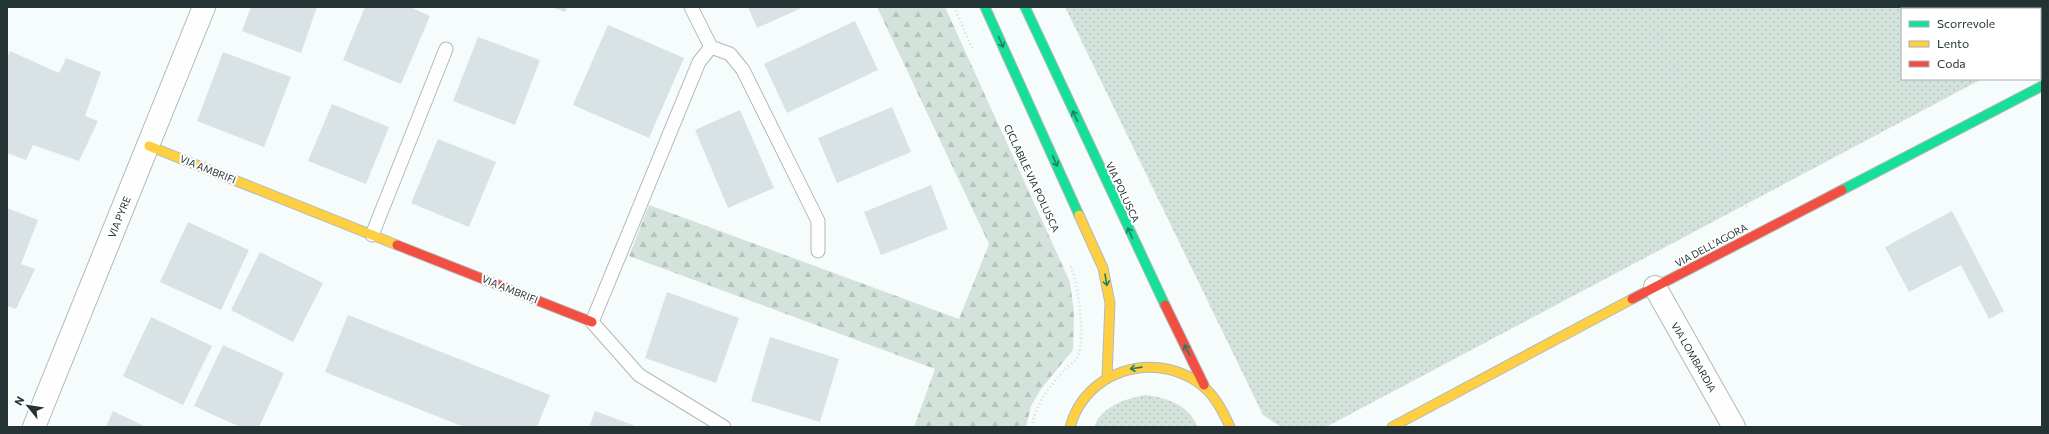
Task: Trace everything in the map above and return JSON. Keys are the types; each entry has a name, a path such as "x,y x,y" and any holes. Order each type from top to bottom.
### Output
{"street":[{"name":"VIA PYRE","path":"34,427 204,7"},
{"path":"985,7 1103,268 1110,303 1110,337 1107,377"},
{"name":"VIA POLUSCA","path":"1025,7 1156,288 1204,385"},
{"name":"VIA DELL'AGORA","path":"1392,427 1655,287 2042,86"},
{"name":"VIA AMBRIFI","path":"148,146 592,322"},
{"name":"VIA LOMBARDIA","path":"1655,287 1734,427"},
{"path":"1070,427 1071,422 1085,396 1107,377 1131,368 1157,366 1182,372 1204,385 1218,400 1227,417 1230,427"}],"lane":[{"path":"691,7 711,47 730,54 743,70 818,221 818,251"},
{"path":"711,47 699,62 592,322 639,375 724,427"},
{"path":"372,234 446,49"}],"path":[{"path":"954,7 976,57"},
{"path":"1642,7 1760,232"},
{"path":"1032,427 1038,406 1048,389 1078,356 1081,342 1080,310 1076,277 1067,257"}],"green space":[{"path":"877,7 945,7 1070,282 1074,312 1073,350 1041,389 1031,406 1026,427 914,427 935,369 629,256 649,205 959,319 989,244"},
{"path":"1065,7 2042,7 2041,48 2041,8 1901,8 1901,80 1980,80 1326,427 1281,427 1263,415"},
{"path":"1145,395 1169,400 1183,408 1194,419 1198,427 1094,427 1108,409 1122,401"}],"building":[{"path":"251,7 317,7 301,53 242,31"},
{"path":"365,7 410,7 430,16 401,84 343,60"},
{"path":"551,7 567,7 565,12"},
{"path":"748,7 804,7 757,28"},
{"path":"855,21 878,70 787,113 764,64"},
{"path":"608,25 684,58 649,138 573,105"},
{"path":"478,37 540,60 515,125 453,101"},
{"path":"10,51 59,73 66,58 101,72 85,116 98,121 79,161 33,145 26,160 7,153 7,58"},
{"path":"223,52 291,77 264,147 197,121"},
{"path":"332,104 389,127 366,184 308,161"},
{"path":"892,107 911,152 837,183 818,138"},
{"path":"740,110 774,188 728,208 695,130"},
{"path":"438,139 496,162 469,227 411,203"},
{"path":"931,185 948,229 881,255 864,212"},
{"path":"7,208 38,220 21,264 35,269 16,309 7,306"},
{"path":"1952,211 2004,311 1989,319 1961,265 1909,292 1885,247"},
{"path":"188,222 249,250 221,310 160,282"},
{"path":"260,252 323,283 293,342 231,310"},
{"path":"667,292 739,318 716,383 645,358"},
{"path":"348,315 550,395 537,427 464,427 325,372"},
{"path":"151,317 212,346 183,405 123,376"},
{"path":"770,337 839,359 820,422 751,401"},
{"path":"223,345 284,373 259,427 240,427 194,406"},
{"path":"113,411 146,427 106,427"},
{"path":"595,411 638,427 589,427"}],"traffic: fast":[{"path":"985,7 1079,215"},
{"path":"1025,7 1165,305"},
{"path":"1842,190 2042,86"}],"traffic: slow":[{"path":"149,146 397,245"},
{"path":"1079,215 1103,268 1110,303 1107,377"},
{"path":"1392,427 1632,299"},
{"path":"1070,427 1078,408 1090,392 1104,380 1121,372 1140,368 1159,368 1178,372 1196,381 1202,385 1216,401 1230,427"}],"traffic: jam":[{"path":"1632,299 1842,190"},
{"path":"397,245 592,322"},
{"path":"1165,305 1204,385"}]}
